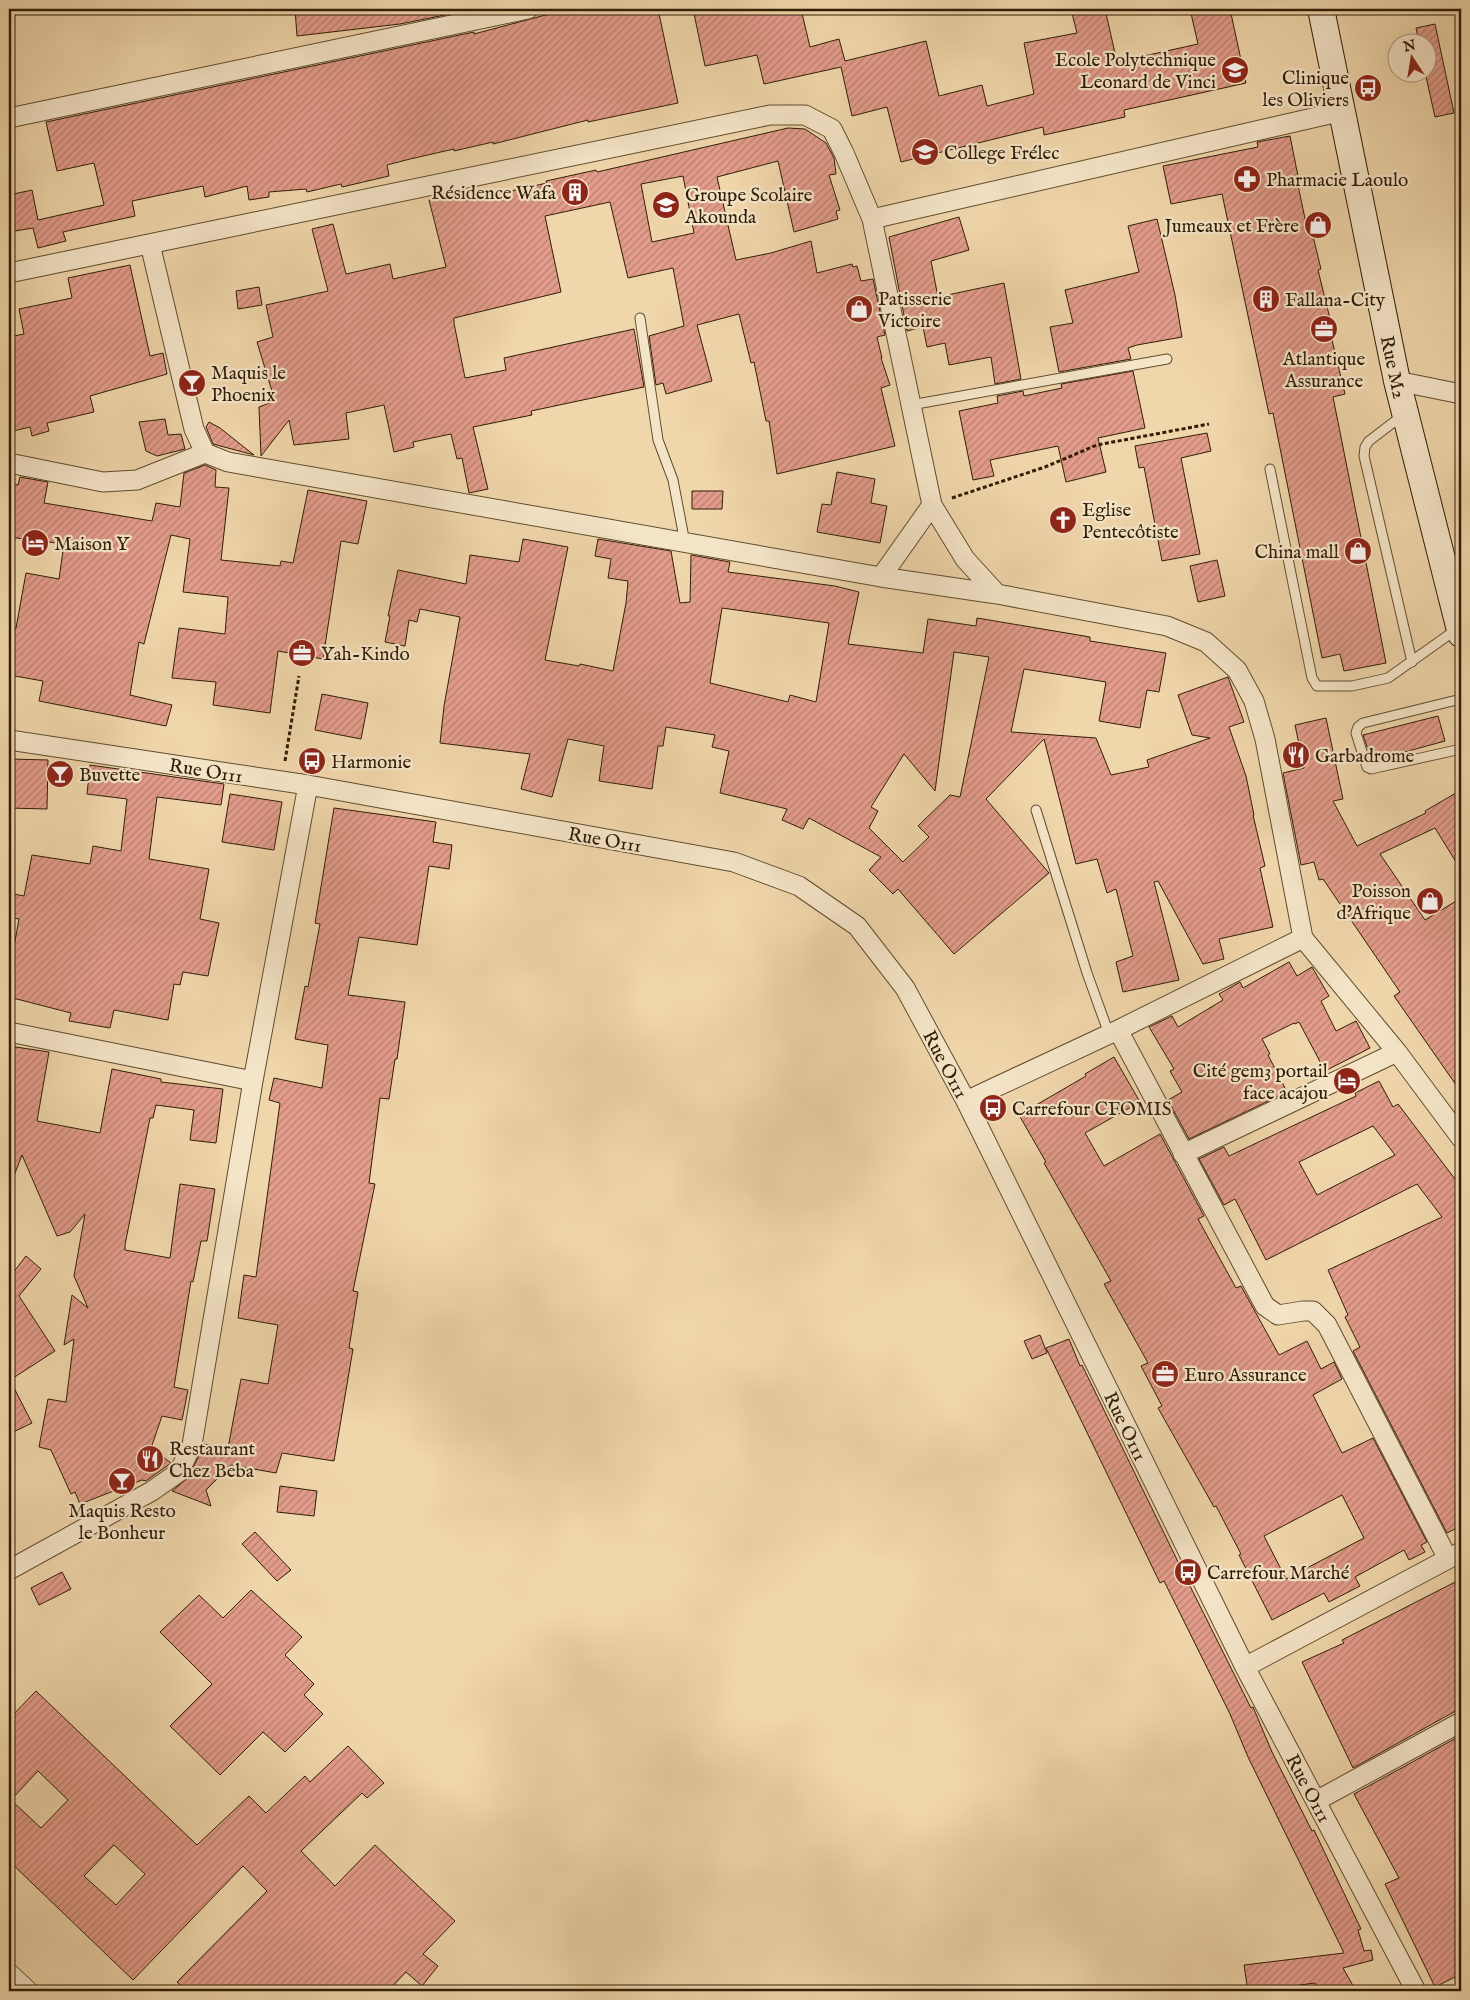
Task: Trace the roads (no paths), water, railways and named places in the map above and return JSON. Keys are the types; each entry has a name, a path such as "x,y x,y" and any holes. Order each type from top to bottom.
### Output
{"main road":[{"name":"Rue M2","path":"1322,9 1396,381 1460,631"}],"street":[{"path":"9,118 528,9"},
{"path":"872,219 1343,110"},
{"path":"9,273 770,115 805,115 832,129 872,219 932,504 965,559 997,594"},
{"path":"150,244 194,429 205,453"},
{"path":"1396,381 1461,394"},
{"path":"9,463 103,482 137,480 205,453 228,462 685,543 997,594 1167,626 1206,642 1236,670 1254,701 1265,739 1303,938 1396,1052 1461,1138"},
{"path":"881,576 932,504"},
{"name":"Rue O111","path":"9,740 308,785 734,862 799,886 857,926 906,988 966,1101 1245,1667 1416,1991"},
{"path":"9,1570 152,1491 179,1472 192,1445 253,1081 308,785"},
{"path":"966,1101 1114,1032 1303,938"},
{"path":"9,1032 253,1081"},
{"path":"1114,1032 1183,1154 1265,1306 1278,1315 1313,1311 1327,1325 1454,1556 1245,1667"},
{"path":"1183,1154 1396,1052"},
{"path":"1316,1801 1461,1722"},
{"path":"9,1973 28,1991"}],"lane":[{"path":"640,318 658,440 673,480 685,543"},
{"path":"911,405 1167,359"},
{"path":"1405,413 1369,441 1365,447 1364,456 1412,662"},
{"path":"1270,469 1312,678 1316,686 1352,686 1388,678 1460,631"},
{"path":"1461,699 1363,723 1356,733 1366,767 1371,768 1461,749"},
{"path":"1036,810 1086,973 1114,1032"}],"place":[{"name":"Ecole Polytechnique Leonard de Vinci","path":"1235,70"},
{"name":"Clinique les Oliviers","path":"1368,88"},
{"name":"College Frélec","path":"925,152"},
{"name":"Pharmacie Laoulo","path":"1247,179"},
{"name":"Résidence Wafa","path":"575,192"},
{"name":"Groupe Scolaire Akounda","path":"666,205"},
{"name":"Jumeaux et Frère","path":"1318,225"},
{"name":"Fallana-City","path":"1266,299"},
{"name":"Patisserie Victoire","path":"859,309"},
{"name":"Atlantique Assurance","path":"1324,329"},
{"name":"Maquis le Phoenix","path":"192,383"},
{"name":"Eglise Pentecôtiste","path":"1063,520"},
{"name":"Maison Y","path":"35,543"},
{"name":"China mall","path":"1358,551"},
{"name":"Yah-Kindo","path":"302,653"},
{"name":"Garbadrome","path":"1296,755"},
{"name":"Harmonie","path":"312,761"},
{"name":"Buvette","path":"60,774"},
{"name":"Poisson d’Afrique","path":"1430,901"},
{"name":"Cité gem3 portail face acajou","path":"1347,1081"},
{"name":"Carrefour CFOMIS","path":"993,1108"},
{"name":"Euro Assurance","path":"1165,1374"},
{"name":"Restaurant Chez Beba","path":"150,1459"},
{"name":"Maquis Resto le Bonheur","path":"122,1481"},
{"name":"Carrefour Marché","path":"1188,1572"}]}
